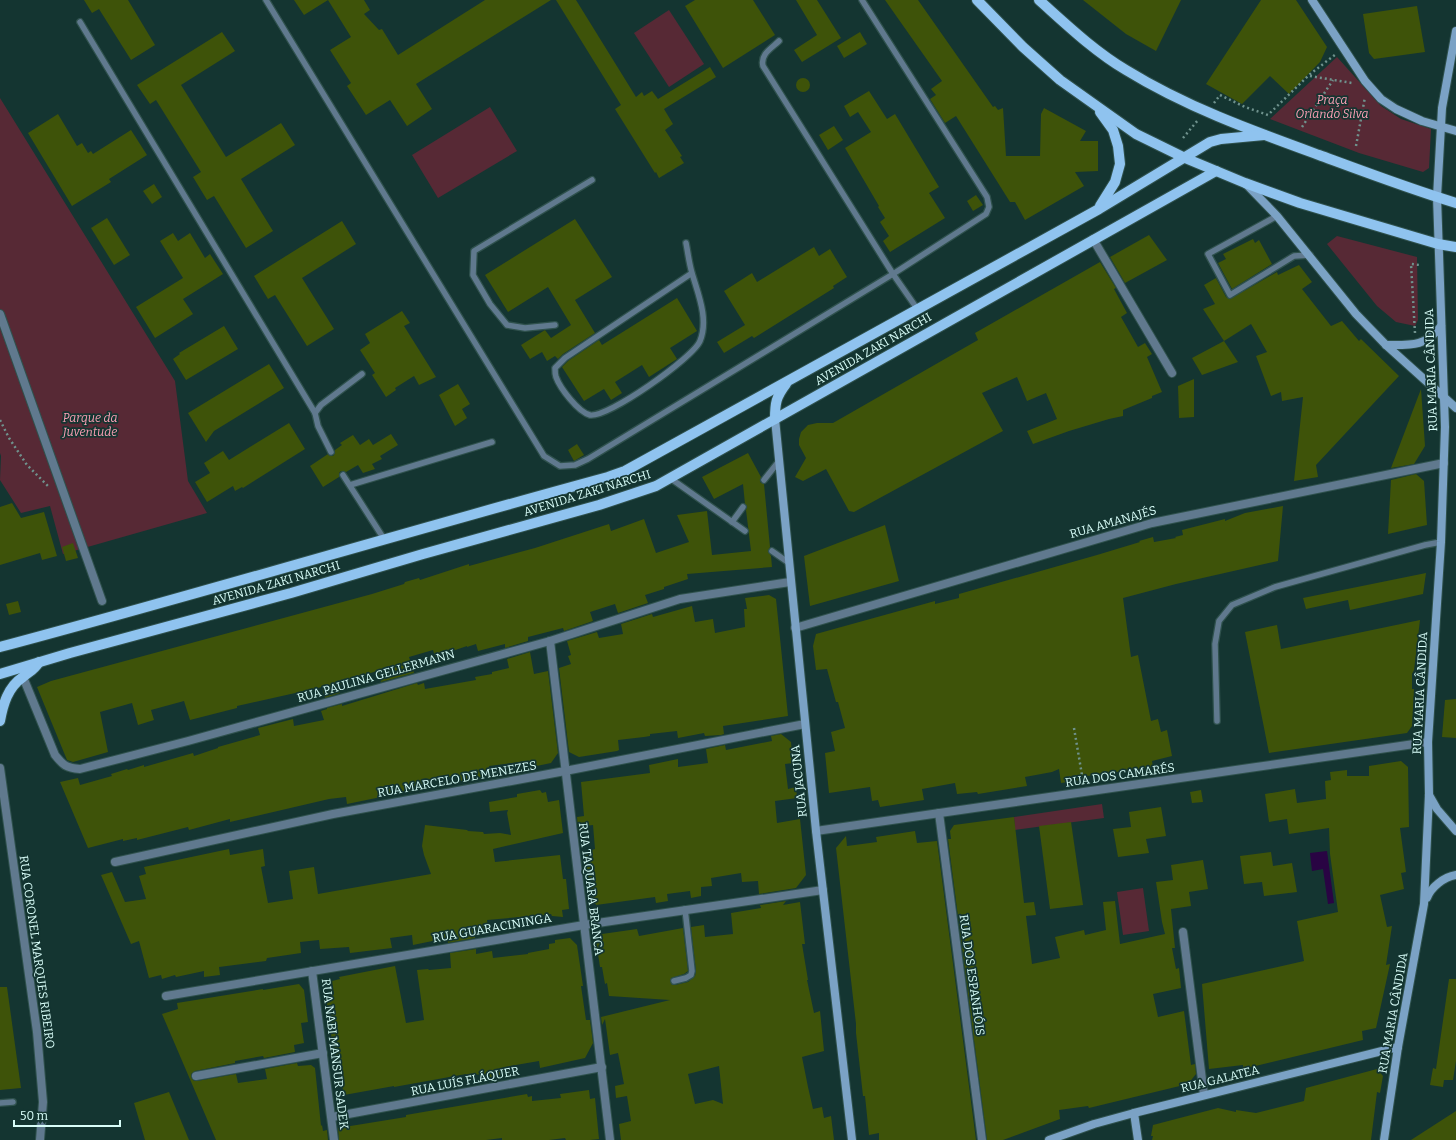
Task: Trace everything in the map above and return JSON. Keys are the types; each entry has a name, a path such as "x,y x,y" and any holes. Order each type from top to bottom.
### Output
{"main road":[{"path":"977,0 1024,47 1060,80 1136,134 1185,158 1245,183 1300,203 1438,244 1456,247"},
{"path":"1039,0 1089,44 1125,70 1163,92 1206,112 1264,135 1401,185 1456,203"},
{"path":"1312,0 1365,81 1381,99 1396,109 1422,121 1456,131"},
{"name":"RUA MARIA CÂNDIDA","path":"1384,1140 1398,1047 1424,904 1429,794 1428,742 1441,542 1444,463 1444,398 1437,197 1440,126 1456,31"},
{"path":"1097,107 1113,130 1118,146 1120,164 1116,182 1099,208"},
{"name":"AVENIDA ZAKI NARCHI","path":"0,647 312,561 384,539 625,471 918,310 1099,208 1210,142 1221,138 1264,135"},
{"name":"AVENIDA ZAKI NARCHI","path":"0,674 116,640 291,593 423,554 599,505 656,486 1216,171"},
{"path":"1245,183 1277,216 1310,255 1356,314 1386,345 1456,408"},
{"path":"1386,345 1422,343 1436,333 1441,326"},
{"path":"775,419 777,399 780,392 789,381"},
{"name":"RUA JACUNA","path":"775,419 790,582 816,831 852,1140"},
{"path":"0,721 2,704 14,684 33,671 39,662"},
{"path":"1429,794 1437,809 1456,831"},
{"path":"1424,904 1429,890 1451,876 1456,875"},
{"name":"RUA GALATEA","path":"1049,1140 1094,1124 1134,1113 1398,1047"},
{"path":"1134,1113 1138,1140"}],"street":[{"path":"1093,239 1172,373"},
{"path":"0,314 102,601"},
{"name":"RUA AMANAJÉS","path":"795,628 1152,523 1444,463"},
{"name":"RUA PAULINA GELLERMANN","path":"23,677 55,755 62,763 70,768 80,769 196,739 550,641 680,599 790,582"},
{"name":"RUA TAQUARA BRANCA","path":"550,641 564,771 610,1140"},
{"name":"RUA MARCELO DE MENEZES","path":"115,862 333,814 805,724"},
{"name":"RUA DOS CAMARÉS","path":"816,831 1428,742"},
{"name":"RUA CORONEL MARQUES RIBEIRO","path":"0,768 37,1032 43,1102 40,1140"},
{"name":"RUA DOS ESPANHÓIS","path":"938,814 982,1140"},
{"name":"RUA GUARACININGA","path":"166,996 584,925 823,890"},
{"path":"1183,932 1204,1095"},
{"name":"RUA NABI MANSUR SADEK","path":"312,971 334,1140"},
{"path":"196,1076 323,1053"},
{"name":"RUA LUÍS FLÁQUER","path":"332,1117 602,1068"}],"lane":[{"path":"266,0 544,456 560,466 574,465 588,459 893,274 986,214 989,207 987,197 862,0"},
{"path":"80,22 315,413 318,426 331,452"},
{"path":"779,41 763,56 763,66 893,274 918,310"},
{"path":"555,325 525,328 507,324 490,304 473,275 474,251 592,180"},
{"path":"1277,216 1208,254 1230,295 1294,256 1310,255"},
{"path":"686,243 692,273 699,294 704,324 700,342 692,353 636,395 602,413 590,415 579,408 566,393 556,376 555,368 565,358 692,273"},
{"path":"315,413 321,405 362,374"},
{"path":"350,485 492,442"},
{"path":"764,480 779,461"},
{"path":"343,475 384,539"},
{"path":"670,478 744,531"},
{"path":"732,522 743,507"},
{"path":"1217,721 1215,644 1219,621 1232,605 1275,587 1425,545 1441,542"},
{"path":"772,551 789,563"},
{"path":"674,981 686,978 691,975 692,971 685,909"},
{"path":"0,1103 13,1102"}],"path":[{"path":"1220,96 1268,115 1309,76 1343,48"},
{"path":"1309,76 1352,83"},
{"path":"1302,127 1334,80"},
{"path":"1356,146 1366,95"},
{"path":"1415,329 1410,264 1420,265"},
{"path":"0,420 9,438 27,465 53,491 65,495"},
{"path":"1074,728 1085,792"}],"green space":[{"path":"669,10 704,64 669,87 634,33"},
{"name":"Praça Orlando Silva","path":"1337,57 1381,106 1401,119 1431,129 1429,168 1423,172 1359,153 1270,119"},
{"name":"Parque da Juventude","path":"0,98 175,381 188,481 207,513 63,554 50,506 21,513 0,480"},
{"path":"490,107 517,151 438,198 412,155"},
{"path":"1337,236 1417,257 1418,320 1415,326 1396,322 1377,306 1327,244"},
{"path":"1102,804 1104,818 1015,830 1014,817"},
{"path":"1143,888 1149,931 1123,935 1117,892"}],"shaded area":[{"path":"1327,851 1334,903 1328,904 1323,869 1312,871 1310,853"}],"building":[{"path":"84,0 128,0 155,45 131,60 99,9 92,13"},
{"path":"294,0 328,0 304,15"},
{"path":"328,0 364,0 370,10 364,14 379,30 382,29 398,55 485,0 551,0 416,84 432,109 407,126 390,100 366,115 347,86 351,83 330,50 351,37"},
{"path":"556,0 576,0 636,97 642,92 644,96 652,91 658,99 710,67 716,77 664,109 673,124 665,130 682,156 680,157 684,163 659,178 656,172 655,173 615,109 621,105"},
{"path":"695,0 753,0 775,35 723,68 685,6"},
{"path":"796,0 817,0 841,38 802,62 794,50 817,35"},
{"path":"885,0 918,0 993,107 995,106 998,110 1003,108 1006,156 1040,156 1041,114 1044,108 1086,131 1080,141 1098,141 1098,171 1075,172 1084,186 1025,220 1015,202 1010,202 956,116 945,123 930,99 936,95 931,89 942,81"},
{"path":"1083,0 1181,0 1156,51 1126,34"},
{"path":"1261,0 1296,0 1327,47 1320,62 1289,94 1270,76 1242,104 1206,84"},
{"path":"1417,6 1425,52 1374,59 1369,53 1363,14"},
{"path":"222,32 235,51 181,85 226,157 281,123 295,145 241,179 273,231 246,248 214,196 207,200 193,177 201,172 156,100 150,104 137,85"},
{"path":"860,32 867,44 844,58 837,46"},
{"path":"800,78 806,78 810,82 810,88 806,92 800,92 796,88 796,82"},
{"path":"869,91 887,119 895,114 939,187 929,193 945,218 890,252 883,241 889,236 880,222 885,218 845,148 871,132 858,112 850,117 844,106"},
{"path":"58,114 77,146 82,143 88,153 91,151 93,154 131,130 147,155 109,179 111,182 72,206 28,133"},
{"path":"834,126 843,140 828,150 819,135"},
{"path":"154,184 162,197 152,204 143,191"},
{"path":"976,195 983,205 973,211 967,201"},
{"path":"107,218 130,255 114,265 91,228"},
{"path":"575,219 612,277 575,300 595,333 563,354 558,359 555,356 547,361 542,352 530,359 521,345 545,330 551,338 571,325 548,287 508,312 485,275"},
{"path":"342,221 356,244 302,278 334,329 307,346 275,295 268,299 254,276"},
{"path":"173,233 178,241 190,233 205,258 210,254 223,274 183,299 193,314 155,338 136,307 183,278 160,241"},
{"path":"1149,235 1167,260 1125,283 1110,257"},
{"path":"1253,239 1255,243 1259,240 1272,264 1232,289 1218,263 1226,259 1223,254"},
{"path":"814,247 819,256 830,249 847,277 833,286 834,288 754,338 752,336 724,353 717,342 745,325 724,291 752,273 757,282"},
{"path":"1100,262 1116,288 1114,289 1127,313 1121,317 1138,347 1145,343 1152,354 1147,357 1162,392 1152,396 1152,398 1123,410 1123,416 1069,431 1033,444 1027,431 1057,419 1046,393 1027,401 1017,377 982,393 1003,431 854,512 849,511 826,469 803,481 795,477 806,458 799,445 799,439 801,432 808,425 817,423 833,423 978,340 975,333"},
{"path":"1299,265 1312,282 1302,289 1331,326 1342,321 1359,341 1361,339 1399,376 1316,465 1318,477 1294,481 1303,397 1282,401 1281,392 1271,396 1256,356 1267,352 1251,324 1224,341 1203,309 1215,304 1204,285 1216,278 1226,297 1230,299 1277,272 1278,275"},
{"path":"677,298 697,331 670,348 677,359 649,377 642,365 615,382 622,393 611,400 604,389 584,401 562,367 568,361 599,340 602,345"},
{"path":"402,311 410,323 404,326 436,377 419,385 414,376 395,388 396,390 386,397 372,375 375,373 360,350 370,343 365,334"},
{"path":"224,326 238,349 186,380 173,359 180,354 179,353"},
{"path":"1224,341 1238,362 1202,375 1192,358"},
{"path":"269,364 284,388 214,431 206,442 188,413"},
{"path":"1194,379 1194,417 1179,418 1178,386"},
{"path":"458,384 470,404 462,409 467,418 455,426 439,395"},
{"path":"1421,389 1425,446 1414,464 1391,468"},
{"path":"289,423 305,449 243,488 242,487 235,491 233,486 207,502 195,482 210,473 204,463 223,451 229,460"},
{"path":"391,434 398,445 380,456 382,459 372,464 375,469 363,473 358,465 346,472 341,471 339,473 339,477 323,487 310,466 328,454 333,456 335,450 342,445 340,443 353,435 360,445 369,439 373,445"},
{"path":"577,444 584,455 574,461 568,450"},
{"path":"748,453 761,477 760,482 764,484 770,547 768,551 771,556 772,567 687,574 688,579 645,595 648,603 618,613 615,604 590,612 593,621 564,631 563,628 528,637 528,641 505,648 505,644 478,651 476,644 435,657 433,650 409,657 414,673 381,682 377,671 348,680 349,681 339,685 340,693 325,698 322,687 237,706 237,708 190,720 184,701 151,710 154,720 138,725 132,703 100,712 108,752 73,762 67,760 37,687 51,681 372,594 404,584 405,582 419,578 420,580 469,564 469,566 535,548 609,524 611,531 644,519 656,553 689,542 677,515 707,511 712,555 751,551 746,510 747,507 745,504 743,484 714,499 702,477"},
{"path":"1416,474 1424,481 1427,525 1388,534 1391,480"},
{"path":"12,503 21,518 44,512 57,556 42,560 40,553 0,565 0,507"},
{"path":"1283,506 1278,561 1176,584 1123,598 1131,657 1138,655 1151,721 1158,719 1161,732 1167,730 1172,756 1152,761 1153,767 1080,777 1081,780 1061,783 1059,769 1052,772 1025,777 1027,786 978,794 977,792 957,794 955,783 922,789 924,800 880,807 878,800 872,801 870,787 829,793 825,753 835,751 831,732 845,728 827,669 816,670 813,646 816,634 935,601 935,604 959,598 959,594 1097,555 1153,537 1154,542 1176,538 1175,537 1183,535 1182,530 1225,519 1225,521 1245,513"},
{"path":"885,525 899,581 810,606 804,556"},
{"path":"73,543 78,558 66,561 62,547"},
{"path":"1426,573 1423,594 1350,610 1348,600 1306,609 1303,598"},
{"path":"769,595 776,599 788,716 723,726 724,734 721,735 705,736 704,733 678,738 677,731 650,734 650,736 618,740 619,750 617,751 579,757 569,752 559,668 571,664 568,656 571,655 567,641 597,632 599,638 623,634 621,624 652,614 653,617 692,606 695,622 713,619 715,633 745,627 744,609 747,609 745,598"},
{"path":"18,601 21,612 9,615 6,604"},
{"path":"1420,620 1414,670 1412,674 1412,689 1414,689 1412,726 1407,733 1269,753 1245,632 1277,625 1281,649"},
{"path":"530,652 534,674 548,671 558,753 551,763 527,768 526,761 489,766 490,775 461,781 458,776 423,780 426,789 402,793 402,789 381,797 347,804 346,797 329,799 230,822 230,819 189,830 188,827 137,840 137,838 123,841 123,839 88,848 60,782 78,778 80,785 112,776 111,774 127,769 128,770 144,765 144,767 193,753 194,756 218,747 260,735 258,728 293,719 294,726 324,720 321,711 327,708 342,704 342,706 417,683 418,685 424,683 425,689 476,680 475,677 492,674 492,672 509,668 507,659"},
{"path":"1456,699 1456,738 1442,737 1445,700"},
{"path":"781,734 791,742 793,763 785,764 788,789 796,787 797,798 775,801 777,823 800,819 806,875 796,888 759,894 758,881 742,882 741,873 711,878 712,886 701,887 701,896 691,898 690,891 667,894 668,901 656,903 655,897 596,905 592,904 585,853 592,852 592,850 595,849 593,825 578,827 577,817 584,816 581,782 650,773 649,765 678,759 678,767 708,763 706,749 725,745 726,750 772,741 771,736"},
{"path":"1401,761 1408,767 1409,827 1400,828 1406,872 1401,873 1404,889 1380,895 1387,927 1392,926 1386,965 1390,964 1376,1028 1362,1031 1363,1040 1243,1069 1243,1065 1209,1069 1202,984 1304,961 1297,921 1338,912 1330,854 1329,828 1289,834 1287,819 1269,822 1265,794 1295,789 1297,803 1326,799 1325,781 1331,780 1330,772 1347,770 1347,776 1369,776 1369,766"},
{"path":"540,790 542,793 546,792 548,802 559,800 563,833 493,849 495,862 560,855 563,879 566,879 569,909 562,910 563,917 552,916 551,914 487,920 488,928 474,930 475,938 448,943 447,938 413,945 412,935 390,938 392,948 350,953 349,947 320,949 319,940 300,942 301,953 267,958 266,961 219,967 220,975 204,977 204,971 176,977 175,975 162,979 161,975 149,978 139,941 131,944 101,875 112,872 125,902 146,899 139,876 146,874 144,867 229,849 230,855 263,849 265,866 261,867 268,903 293,899 289,871 314,867 318,894 431,874 422,846 425,825 483,832 484,834 500,833 511,835 507,813 508,810 490,812 489,802 517,797 517,794"},
{"path":"1201,790 1203,802 1192,803 1190,792"},
{"path":"1161,807 1166,836 1146,839 1149,853 1118,857 1113,829 1131,827 1129,812"},
{"path":"1014,817 1024,903 1034,902 1036,915 1026,916 1032,964 1060,958 1055,937 1084,930 1085,935 1106,930 1103,902 1115,901 1120,944 1165,934 1156,882 1173,880 1171,865 1203,860 1208,889 1189,892 1191,906 1171,909 1175,948 1172,948 1176,969 1179,968 1181,988 1153,994 1158,1017 1184,1011 1191,1065 1195,1064 1196,1074 1188,1084 1089,1108 1088,1106 1059,1110 1060,1119 1003,1140 987,1140 948,839 951,839 950,831 954,825"},
{"path":"1071,822 1083,905 1050,909 1039,826"},
{"path":"915,831 917,843 937,841 976,1140 879,1140 879,1133 869,1135 865,1096 863,1096 836,848 846,836 847,846 877,842 876,837"},
{"path":"1271,852 1273,866 1292,863 1297,892 1264,896 1262,882 1244,884 1240,856"},
{"path":"786,901 783,905 800,902 805,944 802,944 807,980 814,1013 820,1011 824,1051 802,1057 813,1109 822,1107 824,1118 831,1116 834,1140 621,1140 619,1124 631,1121 627,1096 616,1098 615,1086 624,1084 618,1053 610,1055 605,1019 602,1025 601,1017 670,1000 609,996 607,983 605,984 602,967 600,967 595,935 637,929 639,936 683,928 688,971 684,974 671,978 671,984 675,985 688,982 695,976 696,971 691,927 704,925 705,937 733,934 731,913 761,908 760,905","holes":["719,1066 723,1104 713,1100 695,1104 688,1074"]},
{"path":"570,938 577,945 586,1020 590,1020 593,1043 585,1058 540,1068 539,1061 510,1066 510,1073 482,1079 481,1074 467,1076 466,1074 344,1095 334,1048 333,1049 326,996 334,994 332,981 340,979 339,977 395,966 406,1023 424,1020 417,970 451,968 450,953 476,949 476,954 492,951 493,958 528,954 549,949 549,944 555,943 555,940"},
{"path":"1449,979 1456,979 1456,1061 1453,1080 1444,1080 1443,1087 1430,1085 1433,1068 1436,1069"},
{"path":"299,984 304,990 308,1022 301,1023 304,1043 294,1045 295,1052 264,1058 263,1056 235,1061 235,1063 195,1071 191,1074 191,1077 194,1081 197,1081 236,1074 238,1083 267,1079 265,1069 297,1063 298,1066 311,1065 315,1068 321,1126 322,1125 323,1131 327,1130 328,1140 216,1140 162,1014 178,1009 177,1003"},
{"path":"0,987 7,987 21,1088 0,1090"},
{"path":"1377,1069 1383,1076 1380,1093 1377,1092 1371,1140 1152,1140 1153,1136 1151,1136 1153,1125 1218,1108 1236,1112 1236,1110 1256,1113 1304,1101 1306,1088"},
{"path":"589,1090 590,1099 595,1098 599,1139 566,1140 565,1138 549,1140 502,1140 502,1138 486,1140 339,1140 338,1128 406,1117 406,1115 527,1094 528,1097 532,1096 532,1101 561,1098 560,1094"},
{"path":"169,1092 189,1140 145,1140 134,1103"},
{"path":"1456,1111 1456,1140 1411,1140"}]}
